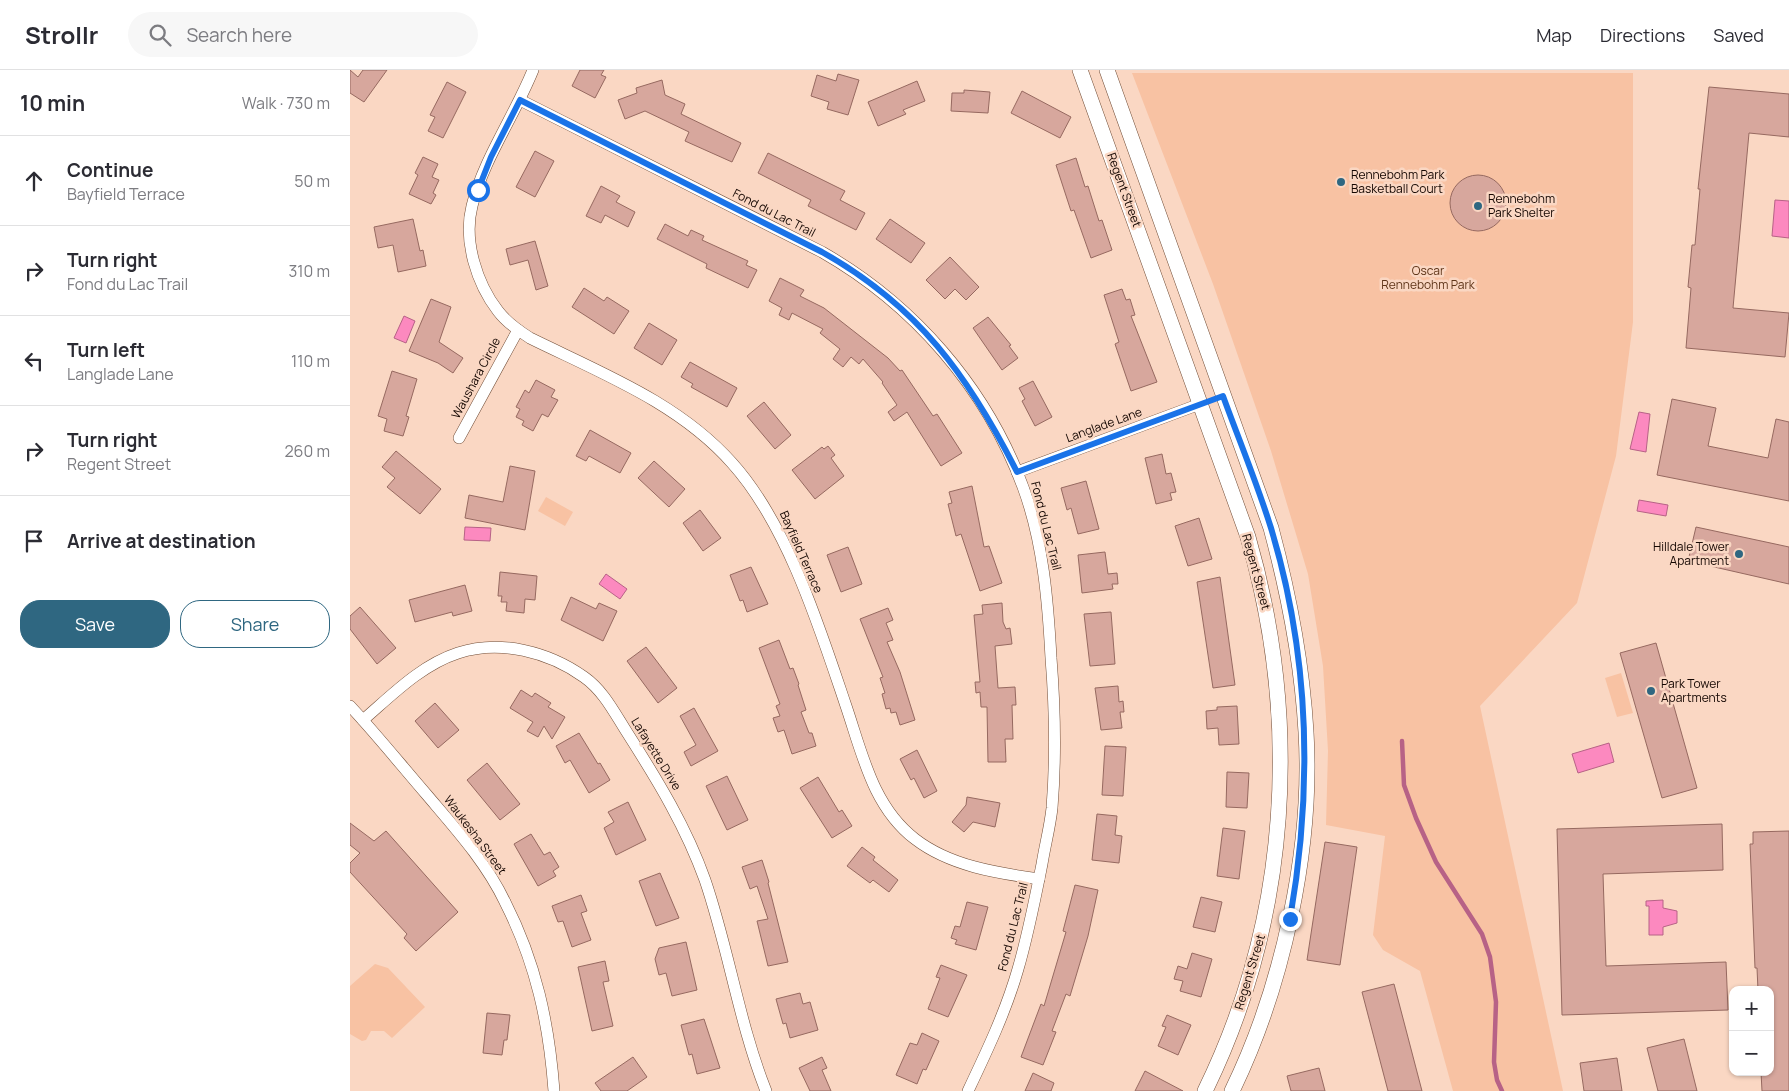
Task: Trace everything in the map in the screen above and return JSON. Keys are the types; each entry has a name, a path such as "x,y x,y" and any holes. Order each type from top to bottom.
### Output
{"street":[{"name":"Bayfield Terrace","path":"533,70 491,157 472,206 470,222 471,252 479,278 499,312 518,330 530,338 639,391 686,422 733,464 767,511 781,538 810,605 865,765 881,801 895,820 914,839 954,861 1013,876 1039,879"},
{"name":"Regent Street","path":"1080,70 1248,537 1267,609 1278,693 1281,768 1278,837 1264,927 1249,982 1206,1091"},
{"name":"Regent Street","path":"1107,70 1271,528 1283,574 1296,639 1306,734 1303,822 1290,919 1268,1003 1232,1091"},
{"name":"Fond du Lac Trail","path":"520,100 822,252 843,264 895,301 933,339 966,381 986,412 1017,472 1024,488 1045,582 1054,693 1055,744 1052,810 1039,879 1018,970 995,1034 968,1091"},
{"name":"Waushara Circle","path":"459,438 518,330"},
{"path":"1200,404 1223,396"},
{"name":"Langlade Lane","path":"1017,472 1200,404"},
{"name":"Lafayette Drive","path":"363,720 406,683 434,664 458,653 479,648 516,648 541,654 585,677 603,695 652,772 678,815 692,846 718,922 753,1056 766,1091"},
{"name":"Waukesha Street","path":"350,706 464,840 486,868 505,901 538,984 547,1020 554,1091"}],"green space":[{"name":"Oscar Rennebohm Park","path":"1132,73 1633,73 1633,322 1616,456 1577,603 1480,706 1563,1091 1453,1091 1420,971 1383,950 1373,935 1385,836 1326,825 1328,751 1323,666 1308,574 1271,451 1213,284"},
{"path":"546,497 573,512 565,526 538,511"},
{"path":"1621,673 1633,713 1617,717 1605,678"},
{"path":"375,964 388,968 425,1007 392,1038 384,1031 371,1031 366,1040 362,1041 350,1034 350,986"}],"shaded area":[{"path":"1775,200 1789,201 1789,238 1772,236"},
{"path":"404,316 415,321 406,343 394,338"},
{"path":"1639,412 1650,414 1646,452 1630,449"},
{"path":"1639,500 1668,505 1666,516 1637,511"},
{"path":"465,527 491,528 490,541 464,540"},
{"path":"606,574 627,589 620,599 599,584"},
{"path":"1609,743 1614,762 1578,773 1572,754"},
{"path":"1663,900 1663,908 1677,911 1677,923 1663,927 1663,935 1649,935 1649,906 1646,906 1646,901"}],"building":[{"path":"350,70 358,77 363,70 387,70 364,102 350,93"},
{"path":"580,70 604,70 601,75 606,77 595,98 572,86"},
{"path":"838,74 859,80 848,115 827,109 829,102 811,96 817,75 836,81"},
{"path":"662,80 665,95 685,104 681,114 741,143 732,162 685,141 689,132 645,111 625,119 618,100 637,93 636,88"},
{"path":"917,81 925,101 903,110 906,114 878,126 868,102"},
{"path":"447,82 466,92 443,138 428,131 435,117 430,115"},
{"path":"1709,87 1789,94 1789,137 1749,133 1733,308 1789,313 1785,357 1686,348 1691,288 1688,287 1692,245 1695,245 1700,189 1698,189"},
{"path":"964,90 990,92 988,113 951,111 952,93 964,93"},
{"path":"1022,91 1071,117 1060,138 1011,113"},
{"path":"535,151 554,161 535,197 516,187"},
{"path":"768,153 845,191 840,200 865,213 856,230 808,206 811,200 758,173"},
{"path":"423,157 438,164 432,177 439,180 433,193 436,195 431,204 409,194 418,175 415,173"},
{"path":"1076,158 1085,187 1088,186 1099,221 1102,220 1112,250 1091,258 1074,210 1071,211 1056,165"},
{"name":"Rennebohm Park Shelter","path":"1473,175 1483,175 1498,183 1504,192 1506,203 1504,214 1498,223 1483,231 1473,231 1462,226 1455,219 1450,208 1450,198 1455,187 1462,180"},
{"path":"601,186 620,196 616,202 635,212 628,227 605,215 601,223 586,216"},
{"path":"413,219 420,251 423,250 426,266 398,272 393,245 378,248 374,227"},
{"path":"890,219 925,243 911,263 876,239"},
{"path":"665,224 688,236 691,230 704,236 702,240 748,261 746,265 757,270 748,288 706,268 707,264 657,239"},
{"path":"535,241 548,286 536,290 528,260 510,265 506,249"},
{"path":"950,257 979,287 966,300 955,289 945,299 926,280"},
{"path":"780,278 804,290 800,296 824,308 888,358 900,371 902,370 933,416 937,414 962,453 941,466 907,412 894,421 888,412 897,405 883,382 863,359 859,364 851,357 843,367 833,359 840,349 820,333 823,329 792,313 789,320 779,315 782,308 769,301"},
{"path":"584,288 604,301 607,297 629,311 614,334 572,307"},
{"path":"1122,289 1126,300 1130,299 1135,315 1131,316 1157,382 1131,391 1115,344 1119,342 1104,295"},
{"path":"431,299 451,307 439,342 463,358 453,373 438,363 409,351"},
{"path":"988,317 1011,345 1009,346 1018,358 1002,370 973,328"},
{"path":"649,323 677,340 662,365 634,348"},
{"path":"690,362 737,388 727,407 691,387 693,384 681,377"},
{"path":"392,371 417,379 406,416 409,417 403,436 384,431 387,419 378,416"},
{"path":"536,380 555,390 551,397 558,400 548,417 542,414 533,431 522,425 524,421 516,417 520,409 516,407 525,390 529,393"},
{"path":"1033,381 1052,417 1035,426 1022,401 1025,399 1019,388"},
{"path":"1672,399 1716,408 1708,446 1768,458 1776,419 1789,422 1789,501 1657,475"},
{"path":"764,402 791,435 775,449 747,416"},
{"path":"590,430 631,453 620,473 589,456 586,461 576,456"},
{"path":"828,446 835,455 831,458 844,476 815,499 792,470 822,447 824,449"},
{"path":"396,451 441,489 420,514 387,487 395,478 382,467"},
{"path":"1162,454 1166,474 1171,473 1176,492 1170,493 1172,500 1156,504 1145,458"},
{"path":"654,461 685,489 669,507 638,478"},
{"path":"510,466 535,471 525,530 465,518 469,495 503,502"},
{"path":"1086,481 1099,529 1078,534 1071,508 1067,510 1061,488"},
{"path":"972,486 984,547 989,546 1002,583 980,591 961,534 956,536 948,504 952,503 949,492"},
{"path":"700,510 721,538 703,551 683,523"},
{"path":"1199,518 1212,559 1188,566 1175,526"},
{"name":"Hilldale Tower Apartment","path":"1696,527 1789,547 1789,584 1688,561"},
{"path":"848,547 862,584 841,592 827,555"},
{"path":"1105,552 1108,574 1117,573 1118,584 1112,584 1113,589 1082,593 1078,555"},
{"path":"751,567 768,604 747,612 743,600 740,601 730,575"},
{"path":"500,572 537,576 535,600 525,599 524,613 506,611 507,602 501,602 502,596 498,596"},
{"path":"1220,577 1235,685 1213,688 1197,582"},
{"path":"465,585 472,611 453,616 452,612 415,622 409,600"},
{"path":"571,597 596,609 599,603 617,611 603,641 561,620"},
{"path":"1002,603 1003,622 1006,629 1010,628 1012,644 995,646 998,688 1015,687 1016,705 1012,705 1013,739 1005,739 1006,762 988,762 987,707 981,707 980,692 976,693 975,682 980,682 974,615 983,614 982,605"},
{"path":"360,607 396,648 377,664 350,629 350,616"},
{"path":"888,608 893,620 886,623 893,640 887,642 900,672 915,720 900,725 896,712 891,713 890,708 886,709 882,694 885,693 880,678 883,677 860,619"},
{"path":"1111,612 1115,664 1090,666 1084,614"},
{"path":"779,640 790,669 793,668 799,684 806,710 801,712 809,733 812,733 816,746 792,754 784,730 778,732 773,718 780,716 776,706 780,704 759,648"},
{"name":"Park Tower Apartments","path":"1656,643 1697,788 1662,798 1620,653"},
{"path":"646,647 677,688 658,703 627,661"},
{"path":"1118,686 1119,702 1123,701 1124,712 1120,712 1122,728 1101,730 1095,688"},
{"path":"521,690 532,697 535,693 551,703 548,707 565,717 552,739 544,726 538,737 527,731 533,722 510,708"},
{"path":"435,703 459,730 438,748 415,721"},
{"path":"1237,706 1239,744 1219,745 1218,728 1207,729 1206,711 1217,710 1217,707"},
{"path":"694,708 718,751 691,766 684,752 696,745 680,716"},
{"path":"579,733 610,780 589,793 570,760 565,763 556,746"},
{"path":"1105,746 1126,747 1123,796 1102,795"},
{"path":"917,750 937,791 924,798 914,778 911,780 900,759"},
{"path":"487,763 520,804 500,820 467,780"},
{"path":"1227,772 1249,773 1247,808 1226,807"},
{"path":"727,776 748,820 727,830 706,786"},
{"path":"818,777 839,812 842,810 852,826 832,838 800,788"},
{"path":"967,797 1000,803 995,827 973,822 964,832 952,822 966,805"},
{"path":"628,802 646,840 616,855 604,828 614,822 608,812"},
{"path":"1097,814 1117,816 1115,835 1122,836 1119,863 1092,860"},
{"path":"350,823 374,841 386,831 458,912 416,951 404,938 407,934 350,872 350,863 360,853 350,845"},
{"path":"1722,824 1723,870 1603,874 1606,966 1726,962 1728,1010 1562,1015 1557,829"},
{"path":"1223,828 1245,831 1239,879 1217,876"},
{"path":"1789,831 1789,1091 1762,1091 1761,1076 1774,1076 1774,986 1758,986 1757,968 1755,968 1750,844 1753,844 1753,832"},
{"path":"531,834 544,855 550,852 559,867 553,871 556,876 538,886 514,844"},
{"path":"1325,842 1357,847 1340,965 1307,960"},
{"path":"862,847 875,857 873,860 898,880 889,892 873,880 870,883 847,866"},
{"path":"762,860 788,962 768,966 757,921 768,919 757,886 750,889 742,867"},
{"path":"660,873 679,918 656,926 639,881"},
{"path":"1075,885 1098,890 1088,936 1070,996 1066,994 1052,1031 1056,1032 1043,1065 1021,1057 1041,1004 1044,1006 1066,932 1063,931"},
{"path":"581,895 587,911 581,913 591,940 572,947 563,921 558,922 552,906"},
{"path":"1201,897 1222,902 1215,932 1193,927"},
{"path":"967,902 988,907 976,950 955,944 957,940 951,938 955,926 960,927"},
{"path":"686,942 697,990 672,996 666,973 659,975 655,959 659,948"},
{"path":"1192,953 1212,959 1201,997 1180,991 1183,981 1174,979 1178,966 1187,969"},
{"path":"605,961 609,981 603,982 613,1026 592,1031 578,967"},
{"path":"941,965 967,975 948,1017 928,1009 940,978 936,977"},
{"path":"1394,984 1422,1091 1388,1091 1362,992"},
{"path":"800,993 803,1004 810,1002 818,1030 790,1038 786,1023 783,1024 776,999"},
{"path":"487,1013 510,1015 507,1040 504,1040 502,1055 483,1053"},
{"path":"1167,1015 1191,1025 1178,1055 1158,1046 1166,1027 1162,1026"},
{"path":"704,1019 720,1068 697,1074 692,1054 689,1055 681,1025"},
{"path":"922,1033 939,1041 926,1070 923,1069 917,1084 896,1075 910,1043 917,1045"},
{"path":"1684,1039 1697,1091 1658,1091 1647,1048"},
{"path":"633,1057 647,1077 627,1091 601,1091 595,1083"},
{"path":"822,1057 827,1068 822,1070 831,1091 810,1091 799,1068"},
{"path":"1617,1058 1622,1091 1584,1091 1580,1063"},
{"path":"1319,1068 1325,1091 1291,1091 1287,1076"},
{"path":"1145,1071 1183,1091 1135,1091"},
{"path":"1033,1073 1054,1083 1051,1091 1025,1091"}],"waterway":[{"path":"1402,741 1404,785 1416,818 1436,862 1482,934 1490,957 1496,1002 1494,1062 1497,1080 1502,1091"}],"place":[{"name":"Rennebohm Park Basketball Court","path":"1341,182"},
{"name":"Rennebohm Park Shelter","path":"1478,206"},
{"name":"Hilldale Tower Apartment","path":"1739,554"},
{"name":"Park Tower Apartments","path":"1651,691"}],"route":[{"path":"478,190 491,157 520,100 822,252 843,264 895,301 933,339 966,381 986,412 1017,472 1223,396 1271,528 1290,605 1296,639 1306,734 1303,822 1297,879 1290,919"}]}
